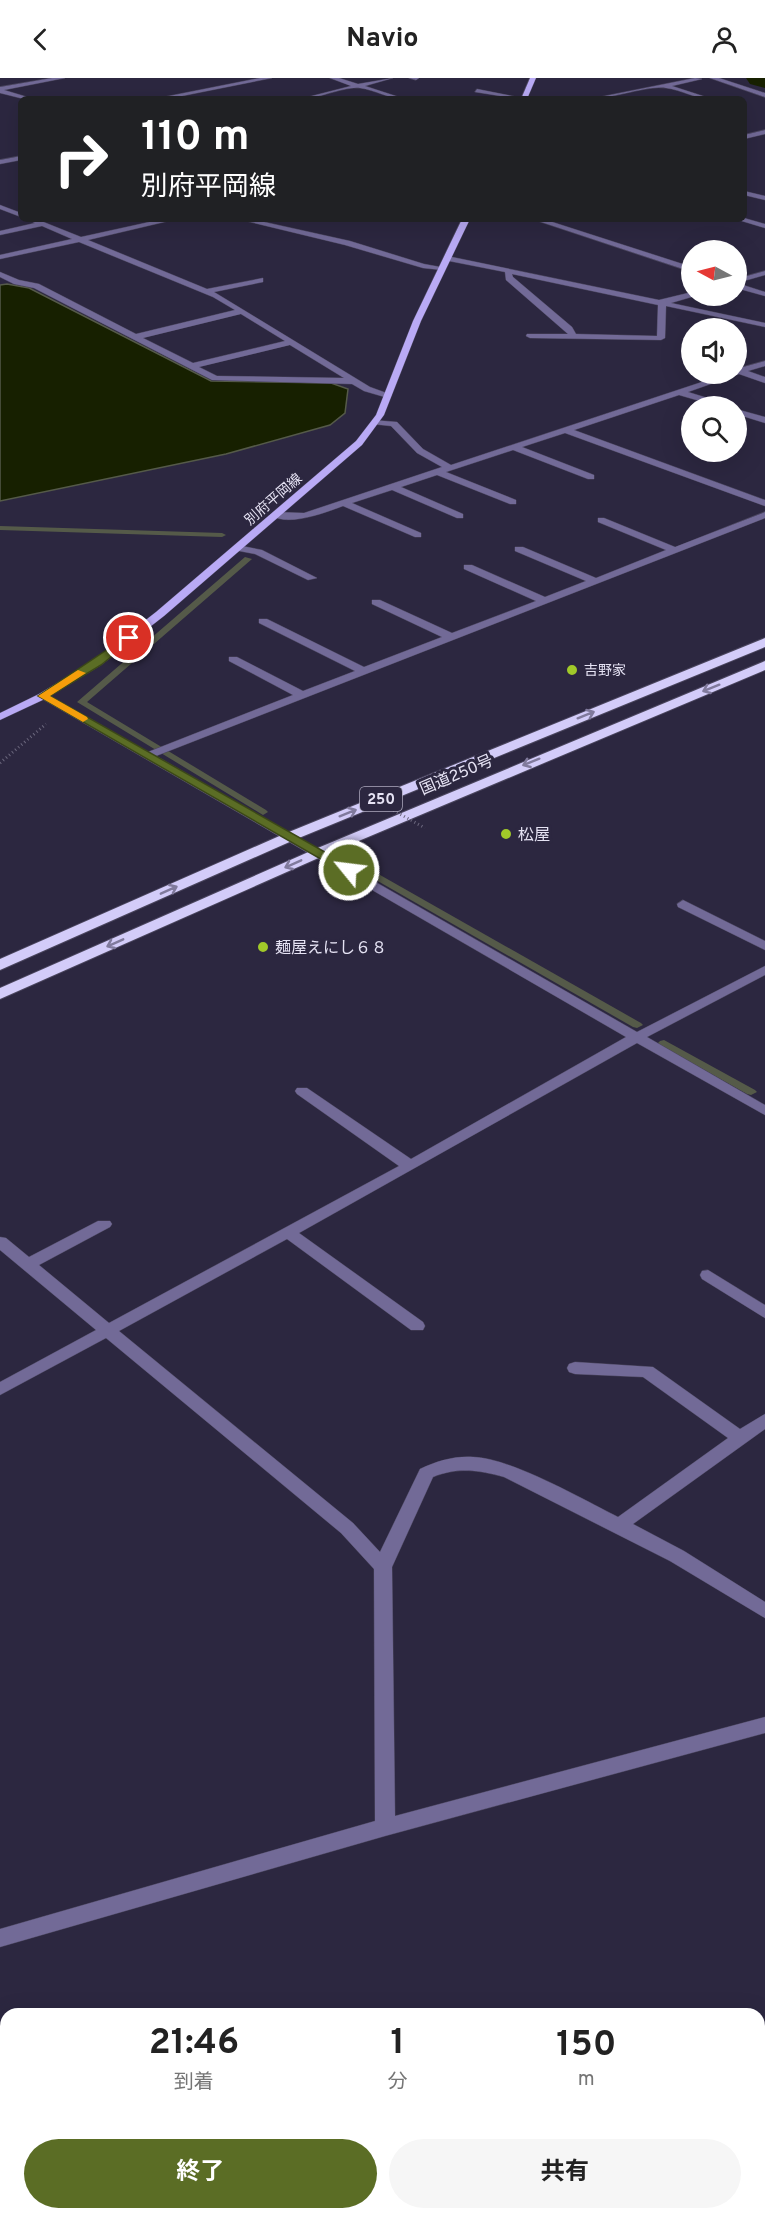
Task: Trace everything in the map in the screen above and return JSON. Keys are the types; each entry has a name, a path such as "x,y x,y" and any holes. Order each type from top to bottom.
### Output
{"highway":[{"name":"国道250号","path":"0,965 289,837 765,642"},
{"name":"国道250号","path":"0,994 318,853 765,665"}],"main road":[{"path":"525,96 533,78"},
{"name":"別府平岡線","path":"0,717 43,696 115,649 160,614 359,443 375,422 388,395 417,321 465,222"}],"street":[{"path":"0,90 62,78"},
{"path":"224,78 240,83"},
{"path":"173,96 269,78"},
{"path":"333,78 392,96"},
{"path":"316,96 390,78"},
{"path":"609,96 715,78 765,95"},
{"path":"721,87 734,85"},
{"path":"663,86 698,96"},
{"path":"0,90 19,96"},
{"path":"477,91 502,96"},
{"path":"738,93 753,91"},
{"path":"0,100 18,96"},
{"path":"747,136 765,132"},
{"path":"0,162 18,159"},
{"path":"747,194 765,198"},
{"path":"0,207 18,215"},
{"path":"37,222 206,291 243,311 368,389 388,395"},
{"path":"0,257 159,222"},
{"path":"255,222 347,243 423,266 445,263 508,270 765,325"},
{"path":"545,222 681,266"},
{"path":"746,222 756,226 765,226"},
{"path":"0,233 42,224"},
{"path":"508,270 509,278 569,329 573,337"},
{"path":"747,279 765,273"},
{"path":"0,274 17,282 36,286 215,378 355,381"},
{"path":"206,291 260,280"},
{"path":"747,287 765,294"},
{"path":"662,302 681,297"},
{"path":"530,336 662,338 662,302"},
{"path":"135,337 243,311"},
{"path":"192,366 292,342"},
{"path":"747,369 765,363"},
{"path":"747,375 765,380"},
{"path":"275,516 305,516 702,384"},
{"path":"679,392 692,396"},
{"path":"747,414 765,420"},
{"path":"375,422 394,424 420,451 450,468"},
{"path":"566,430 765,503"},
{"path":"514,447 591,477"},
{"path":"437,472 513,502"},
{"path":"393,487 460,516"},
{"path":"343,503 418,536"},
{"path":"147,756 765,515"},
{"path":"601,520 674,550"},
{"path":"237,548 258,552 312,578"},
{"path":"519,549 595,581"},
{"path":"468,567 545,601"},
{"path":"376,602 451,637"},
{"path":"264,621 363,671"},
{"path":"233,659 302,695"},
{"path":"43,696 764,1109"},
{"path":"683,904 765,946"},
{"path":"0,1389 410,1166 637,1037 765,970"},
{"path":"302,1091 410,1166"},
{"path":"27,1265 104,1224"},
{"path":"287,1232 417,1326"},
{"path":"0,1242 347,1528 383,1567"},
{"path":"708,1275 765,1313"},
{"path":"575,1368 647,1371 740,1437"},
{"path":"619,1525 765,1420"},
{"path":"385,1827 383,1567 426,1473 446,1465 475,1463 509,1472 677,1556 765,1611"},
{"path":"0,1938 385,1827 765,1725"}],"path":[{"path":"362,793 425,828"}],"shaded area":[{"path":"0,285 29,288 211,381 331,383 348,389 345,413 330,425 226,454 0,501"}],"waterway":[{"path":"760,78 765,80"},
{"path":"0,528 222,535"},
{"path":"248,559 81,702 263,812"},
{"path":"366,870 637,1025"},
{"path":"664,1043 751,1092"}],"slow traffic":[{"path":"81,673 43,696 83,719"}],"place":[{"name":"吉野家","path":"572,670"},
{"name":"松屋","path":"506,834"},
{"name":"麺屋えにし６８","path":"263,947"}],"route":[{"path":"129,638 97,663 43,696 349,870"}]}
